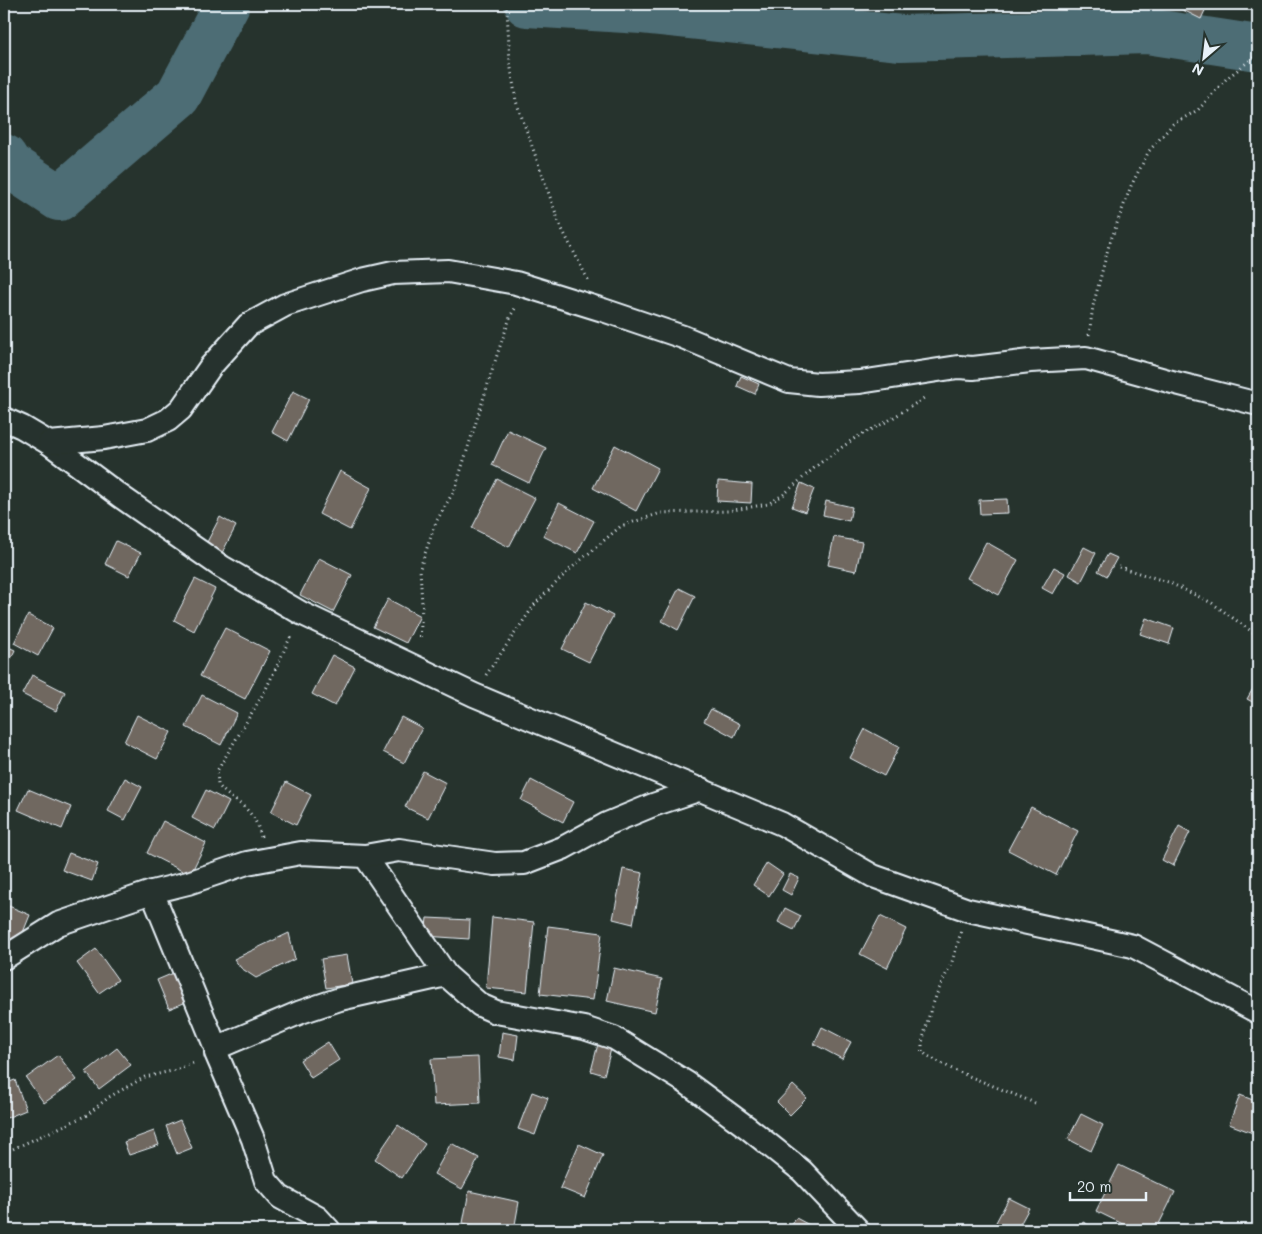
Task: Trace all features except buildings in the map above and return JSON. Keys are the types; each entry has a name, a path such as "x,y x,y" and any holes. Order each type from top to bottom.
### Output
{"street":[{"path":"49,443 104,438 147,430 168,420 181,409 212,366 248,325 285,305 362,280 393,273 448,272 528,287 683,337 790,381 818,384 860,382 958,367 972,368 1030,361 1086,358 1258,404"},
{"path":"4,419 49,443 120,496 222,567 301,613 474,695 782,824 873,876 968,910 1133,946 1258,1012"},
{"path":"4,958 58,924 152,892 188,883 247,863 301,853 365,856 399,850 495,864 524,863 563,848 607,824 653,805 701,789"},
{"path":"365,856 446,974 480,1004 496,1012 584,1028 614,1038 687,1083 748,1128 802,1171 858,1230"},
{"path":"152,892 253,1139 266,1181 280,1197 318,1218 329,1230"},
{"path":"216,1050 301,1012 340,999 446,974"}],"path":[{"path":"504,4 507,11 510,62 516,101 560,225 603,310"},
{"path":"1086,358 1093,306 1109,245 1131,186 1150,151 1173,124 1198,110 1226,79 1258,54"},
{"path":"418,668 422,605 420,568 436,522 455,489 511,316 528,287"},
{"path":"474,695 535,604 568,570 620,526 661,513 728,511 768,504 783,495 855,438 888,421 927,395"},
{"path":"1120,567 1168,582 1212,603 1258,636"},
{"path":"266,860 259,830 254,819 246,808 218,785 217,770 266,689 301,613"},
{"path":"968,910 952,962 930,1012 922,1043 922,1051 926,1056 954,1070 1035,1103"},
{"path":"4,1153 87,1115 109,1097 145,1077 176,1070 216,1050"}],"waterway":[{"path":"4,157 9,165 59,198 178,96 227,4"},
{"path":"527,4 642,11 901,38 1147,31 1258,48"}]}
